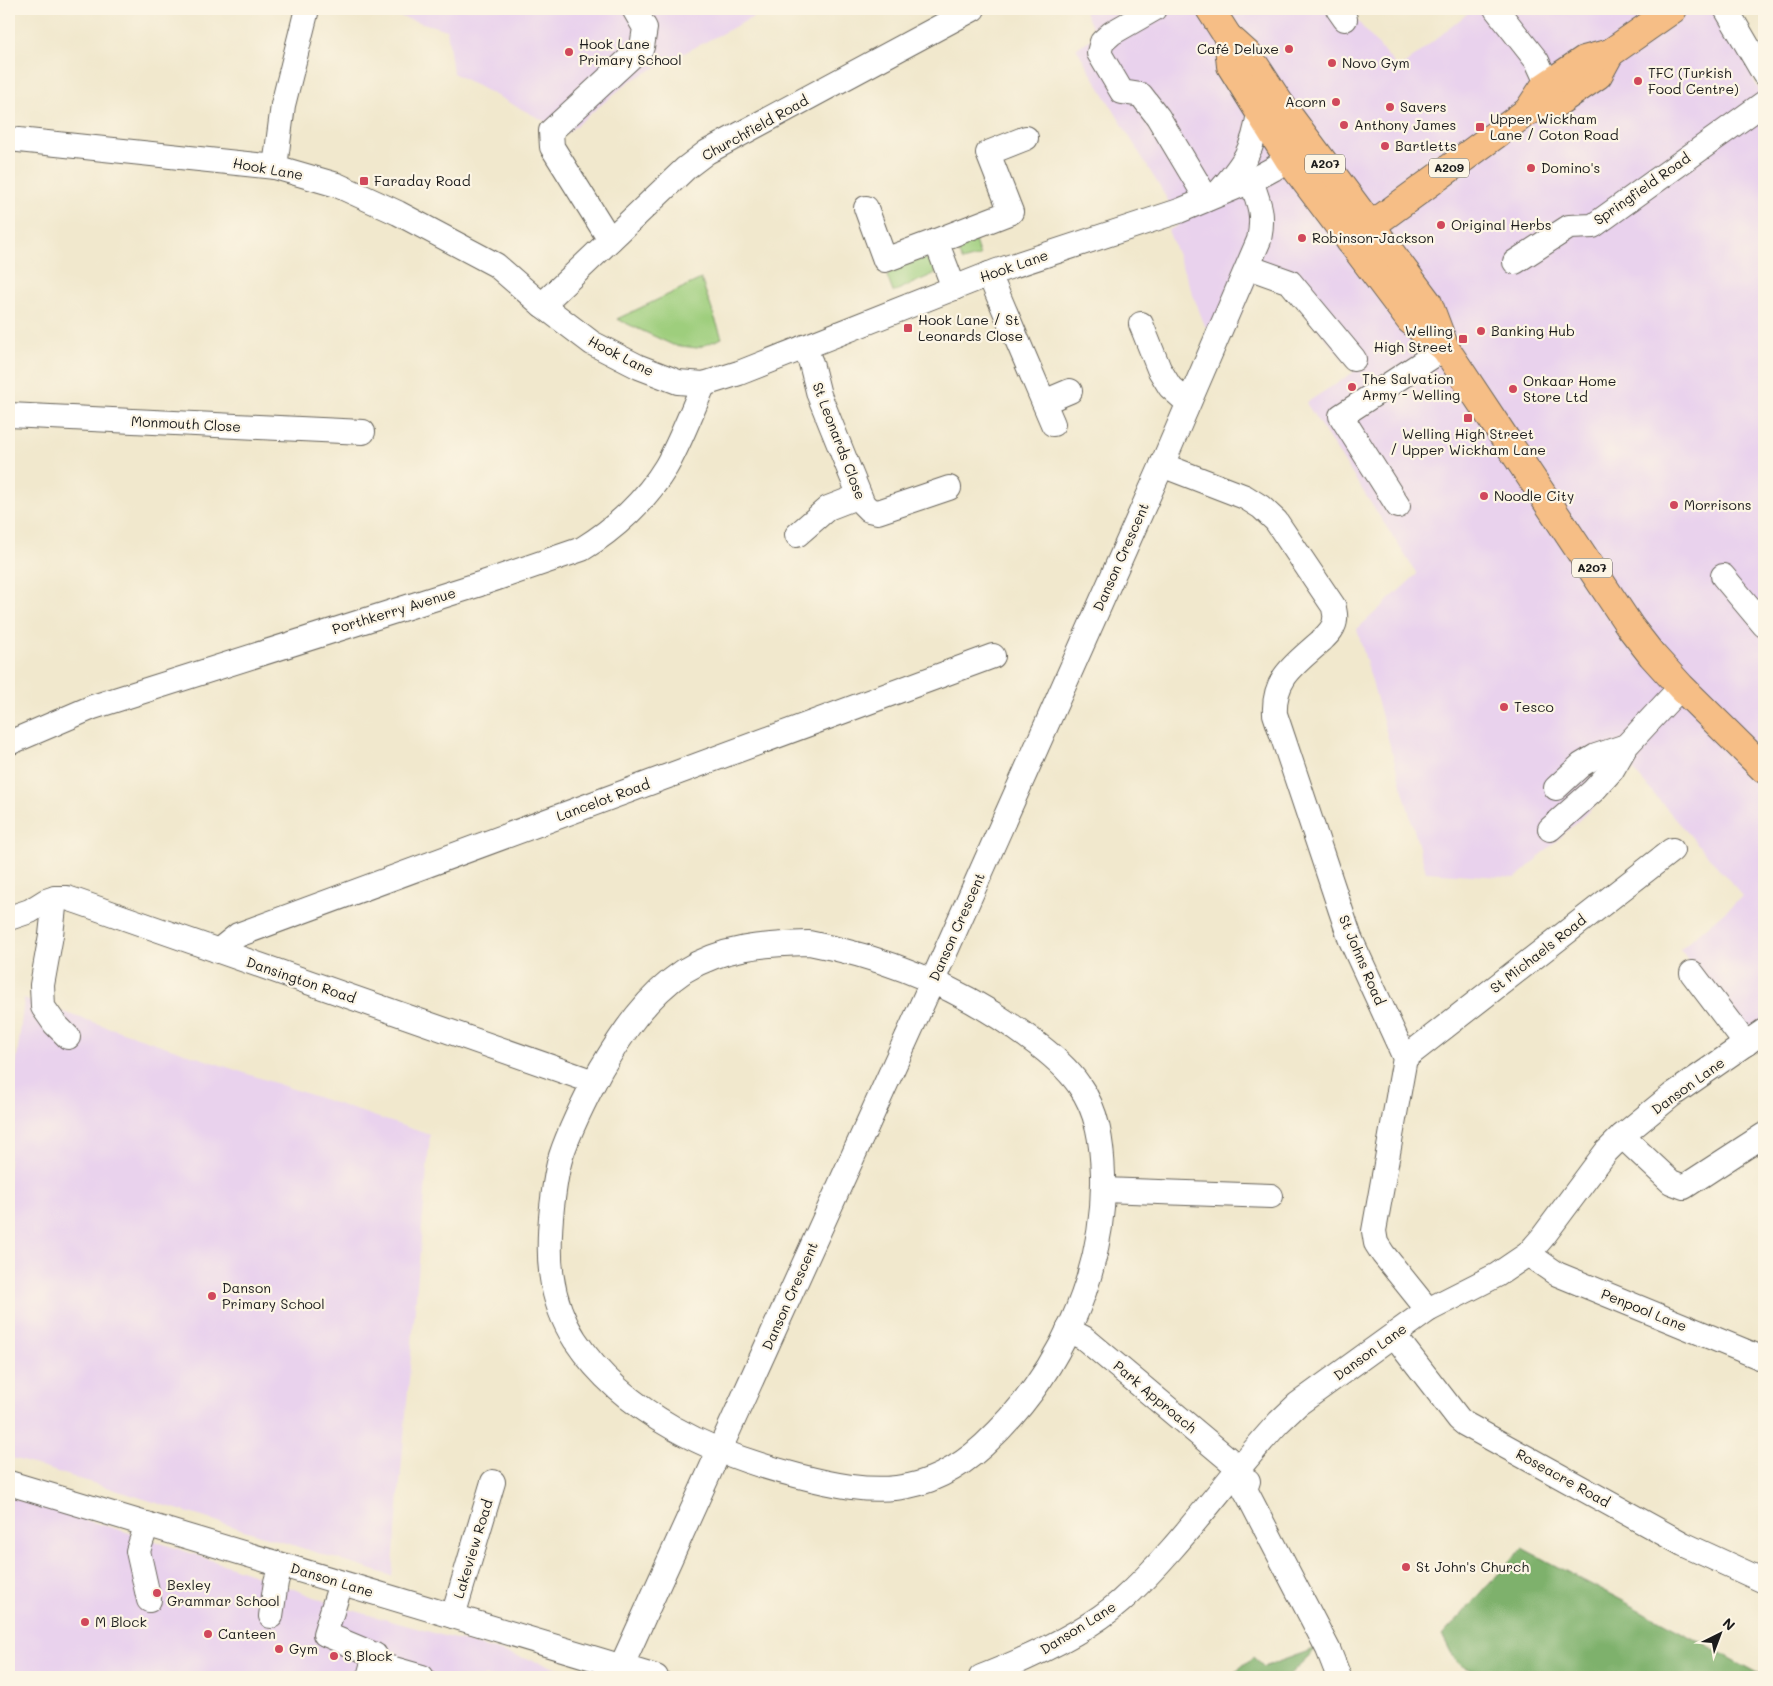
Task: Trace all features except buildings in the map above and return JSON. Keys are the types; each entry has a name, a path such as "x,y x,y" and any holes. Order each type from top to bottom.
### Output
{"main road":[{"name":"A207","path":"1210,9 1228,37 1248,55 1288,158 1428,303 1445,348 1631,628 1681,687 1764,769"},
{"name":"A209","path":"1360,233 1446,170 1490,141 1528,111 1548,84 1584,60 1610,53 1673,9"},
{"name":"A209","path":"1528,111 1558,102 1598,75 1610,53"},
{"name":"A207","path":"1270,108 1360,233"}],"street":[{"path":"275,167 283,105 307,9"},
{"path":"610,240 552,147 551,131 642,47 644,28 634,9"},
{"name":"Churchfield Road","path":"542,305 686,168 707,152 973,9"},
{"path":"1154,9 1112,33 1102,42 1099,53 1122,92 1141,95 1212,197"},
{"path":"1496,9 1537,61 1548,84"},
{"path":"1726,9 1764,74"},
{"name":"Springfield Road","path":"1515,262 1569,227 1593,226 1764,103"},
{"name":"Hook Lane","path":"1212,197 1238,171 1247,156 1257,130 1270,108"},
{"path":"866,208 885,260 1011,212 988,153 1026,138"},
{"name":"Hook Lane","path":"9,139 275,167 337,185 398,212 496,265 542,305 592,343 639,367 678,382 704,384 739,373 990,274 1180,211 1251,181 1288,158"},
{"name":"Danson Crescent","path":"620,1667 933,980 1260,240 1263,222 1260,206 1251,181"},
{"path":"936,242 954,288"},
{"path":"1248,267 1290,282 1354,359"},
{"path":"990,274 1053,424"},
{"path":"1141,324 1158,369 1170,386 1188,403"},
{"name":"St Leonards Close","path":"804,347 811,362 819,395 859,496 869,510 878,512 949,488"},
{"path":"1398,506 1341,416 1445,348"},
{"name":"Porthkerry Avenue","path":"9,744 93,707 480,584 582,549 634,508 653,488 667,465 704,384"},
{"path":"1044,402 1070,392"},
{"name":"Monmouth Close","path":"9,416 363,432"},
{"name":"St Johns Road","path":"1162,465 1245,497 1261,507 1276,521 1334,607 1336,620 1330,632 1285,674 1274,700 1275,714 1350,938 1405,1058"},
{"path":"797,535 828,508 859,496"},
{"path":"1723,576 1764,625"},
{"name":"Lancelot Road","path":"218,951 238,935 992,656"},
{"path":"1550,829 1593,791 1612,770 1626,746 1681,687"},
{"path":"1556,788 1581,765 1596,756 1626,746"},
{"name":"St Michaels Road","path":"1405,1058 1672,850"},
{"path":"9,918 30,911 55,898 51,935 42,985 43,1007 55,1024 68,1037"},
{"name":"Dansington Road","path":"55,898 67,898 79,902 594,1082"},
{"path":"809,943 847,950 892,964 933,980 969,998 1010,1023 1046,1051 1070,1073 1082,1088 1093,1109 1102,1148 1102,1218 1085,1290 1068,1330 1042,1377 1024,1403 980,1449 960,1464 936,1477 906,1488 872,1490 836,1486 778,1471 720,1450 680,1432 640,1407 605,1377 574,1338 557,1301 550,1271 549,1236 553,1194 560,1158 574,1122 594,1082 636,1015 659,992 683,972 710,957 741,948 771,944 809,943"},
{"path":"1692,973 1755,1037"},
{"name":"Danson Lane","path":"981,1677 1067,1638 1120,1602 1244,1480 1268,1433 1298,1404 1428,1310 1497,1274 1528,1254 1606,1152 1622,1136 1672,1095 1755,1037"},
{"path":"1405,1058 1374,1231 1376,1243 1383,1254 1428,1310"},
{"path":"1622,1136 1672,1182 1684,1187 1762,1141"},
{"path":"1103,1190 1271,1196"},
{"name":"Penpool Lane","path":"1528,1254 1557,1274 1764,1359"},
{"name":"Park Approach","path":"1068,1330 1084,1338 1244,1480"},
{"name":"Roseacre Road","path":"1394,1335 1459,1419 1466,1424 1682,1544 1764,1581"},
{"path":"1244,1480 1328,1649 1339,1677"},
{"name":"Lakeview Road","path":"453,1616 493,1482"},
{"name":"Danson Lane","path":"9,1483 656,1677"},
{"path":"147,1524 138,1551 149,1600"},
{"path":"271,1616 276,1582 282,1565"},
{"path":"341,1583 325,1634 376,1655 371,1670 422,1677"}],"shaded area":[{"name":"Hook Lane Primary School","path":"373,9 769,9 630,81 567,133 453,73 447,30"},
{"path":"1083,9 1347,9 1399,69 1473,9 1731,9 1753,79 1764,98 1764,265 1758,269 1764,280 1764,1052 1761,1054 1680,949 1743,896 1633,770 1516,878 1426,872 1357,629 1417,574 1306,403 1354,372 1283,287 1257,279 1230,337 1205,326 1168,230 1178,226 1170,204 1076,48 1097,36"},
{"name":"Danson Primary School","path":"24,999 430,1135 392,1576 9,1457 9,1126"},
{"name":"Bexley Grammar School","path":"9,1497 143,1537 276,1582 334,1605 591,1677 9,1677"}],"green space":[{"path":"974,238 980,256 962,261 958,252 961,245"},
{"path":"918,258 931,260 936,273 893,292 887,276 902,261"},
{"path":"701,279 722,338 697,348 673,345 617,319"},
{"path":"1522,1548 1764,1677 1501,1677 1489,1671 1466,1668 1455,1659 1442,1636"},
{"path":"1317,1648 1287,1677 1229,1677 1253,1657 1264,1667"}],"place":[{"name":"Café Deluxe","path":"1289,49"},
{"name":"Hook Lane Primary School","path":"569,52"},
{"name":"Novo Gym","path":"1332,63"},
{"name":"TFC (Turkish Food Centre)","path":"1638,81"},
{"name":"Acorn","path":"1336,102"},
{"name":"Savers","path":"1390,107"},
{"name":"Anthony James","path":"1344,125"},
{"name":"Upper Wickham Lane / Coton Road","path":"1480,127"},
{"name":"Bartletts","path":"1385,146"},
{"name":"Domino's","path":"1531,168"},
{"name":"Faraday Road","path":"364,181"},
{"name":"Original Herbs","path":"1441,225"},
{"name":"Robinson-Jackson","path":"1302,238"},
{"name":"Hook Lane / St Leonards Close","path":"908,328"},
{"name":"Banking Hub","path":"1481,331"},
{"name":"Welling High Street","path":"1463,339"},
{"name":"The Salvation Army - Welling","path":"1352,387"},
{"name":"Onkaar Home Store Ltd","path":"1513,389"},
{"name":"Welling High Street / Upper Wickham Lane","path":"1468,418"},
{"name":"Noodle City","path":"1484,496"},
{"name":"Morrisons","path":"1674,505"},
{"name":"Tesco","path":"1504,707"},
{"name":"Danson Primary School","path":"212,1296"},
{"name":"St John's Church","path":"1406,1567"},
{"name":"Bexley Grammar School","path":"157,1593"},
{"name":"M Block","path":"85,1622"},
{"name":"Canteen","path":"208,1634"},
{"name":"Gym","path":"279,1649"},
{"name":"S Block","path":"334,1656"}]}
